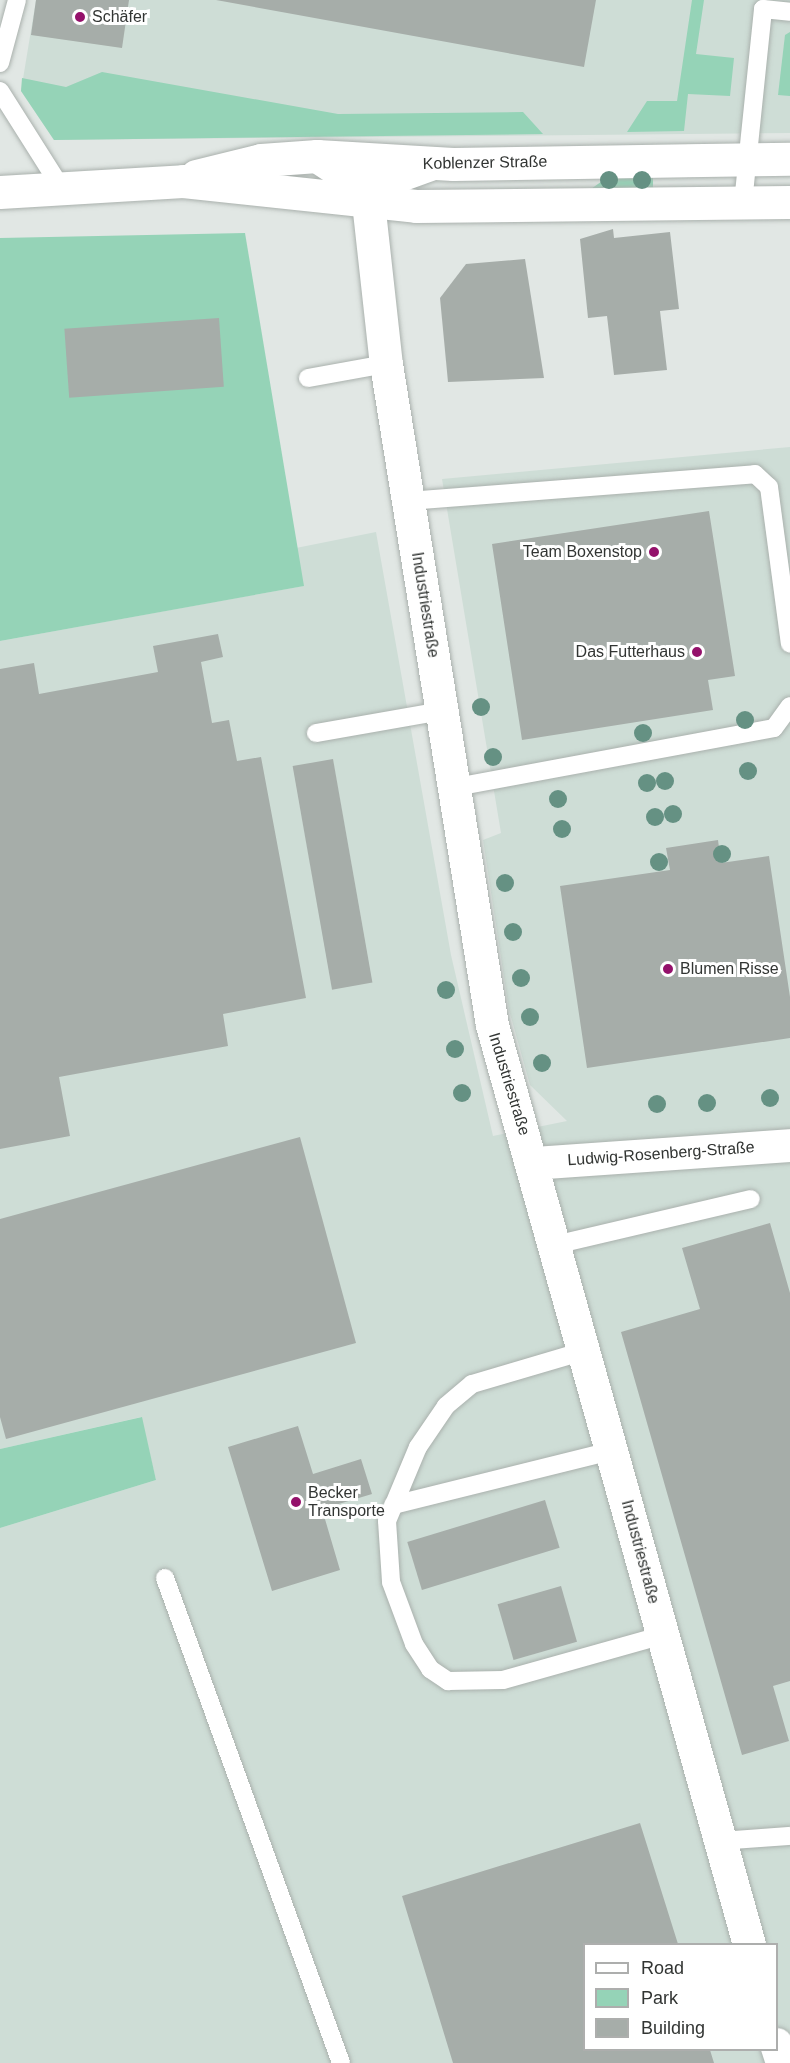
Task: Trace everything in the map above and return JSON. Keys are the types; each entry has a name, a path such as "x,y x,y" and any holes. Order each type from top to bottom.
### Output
{"street":[{"name":"Koblenzer Straße","path":"183,181 238,164 317,156 430,164 790,159"},
{"path":"317,156 353,180 368,202 382,182 430,164"},
{"name":"Koblenzer Straße","path":"0,192 183,181 368,202 790,202"},
{"name":"Industriestraße","path":"368,202 386,364 456,787 492,1025 533,1163 749,1943"},
{"name":"Ludwig-Rosenberg-Straße","path":"533,1163 790,1145"},
{"path":"778,2048 782,2063"}],"lane":[{"path":"0,63 17,0"},
{"path":"743,203 763,5 790,12"},
{"path":"0,91 62,189"},
{"path":"308,378 386,364"},
{"path":"408,501 745,472 764,478 784,534 790,644"},
{"path":"456,787 774,728 790,706"},
{"path":"316,733 442,711"},
{"path":"555,1245 751,1199"},
{"path":"585,1351 472,1384 446,1406 418,1446 387,1521 391,1582 414,1644 430,1669 448,1681 503,1680 663,1635"},
{"path":"393,1504 612,1451"},
{"path":"165,1578 341,2063"},
{"path":"720,1841 790,1836"}],"shaded area":[{"path":"36,0 790,0 790,133 54,140 21,91"},
{"path":"790,447 790,2063 0,2063 0,1528 156,1480 141,1417 0,1449 0,641 303,586 296,548 376,532 451,955 493,1136 567,1121 530,1085 509,1010 483,840 501,833 442,479"}],"green space":[{"path":"692,0 704,0 696,54 734,58 730,96 688,94 684,131 627,132 647,101 677,101"},
{"path":"790,32 790,96 778,95 785,35"},
{"path":"102,72 338,114 523,112 543,134 54,140 21,91 22,78 66,87"},
{"path":"653,176 653,190 588,191 608,177"},
{"path":"245,233 304,586 0,641 0,238"},
{"path":"142,1417 156,1480 0,1528 0,1449"}],"building":[{"name":"Schäfer","path":"36,0 129,0 122,48 31,35"},
{"path":"216,0 596,0 584,67"},
{"path":"613,229 614,238 670,232 679,309 660,311 667,370 614,375 607,316 588,318 580,239"},
{"path":"525,259 544,378 448,382 440,298 466,264"},
{"path":"219,318 224,387 69,398 64,329"},
{"path":"709,511 735,676 708,680 713,710 522,740 492,544"},
{"path":"218,634 223,657 201,662 212,723 229,720 237,761 261,757 306,998 223,1014 228,1046 59,1077 70,1136 0,1149 0,669 34,663 39,694 158,672 153,646"},
{"path":"333,759 372,983 332,990 293,766"},
{"path":"718,840 721,863 769,856 790,997 790,1038 587,1068 560,886 670,870 666,848"},
{"path":"300,1137 356,1343 6,1439 0,1417 0,1219"},
{"path":"770,1223 790,1293 790,1681 773,1686 789,1741 742,1755 621,1332 700,1309 682,1248"},
{"name":"Becker Transporte","path":"298,1426 313,1474 361,1459 372,1494 322,1509 340,1570 272,1591 228,1447"},
{"path":"545,1500 560,1548 422,1590 407,1542"},
{"path":"561,1586 577,1642 514,1660 498,1604"},
{"path":"640,1823 678,1943 583,1943 583,2051 710,2051 714,2063 453,2063 402,1896"}],"place":[{"name":"Schäfer","path":"80,17"},
{"name":"Team Boxenstop","path":"654,552"},
{"name":"Das Futterhaus","path":"697,652"},
{"name":"Blumen Risse","path":"668,969"},
{"name":"Becker Transporte","path":"296,1502"}]}
